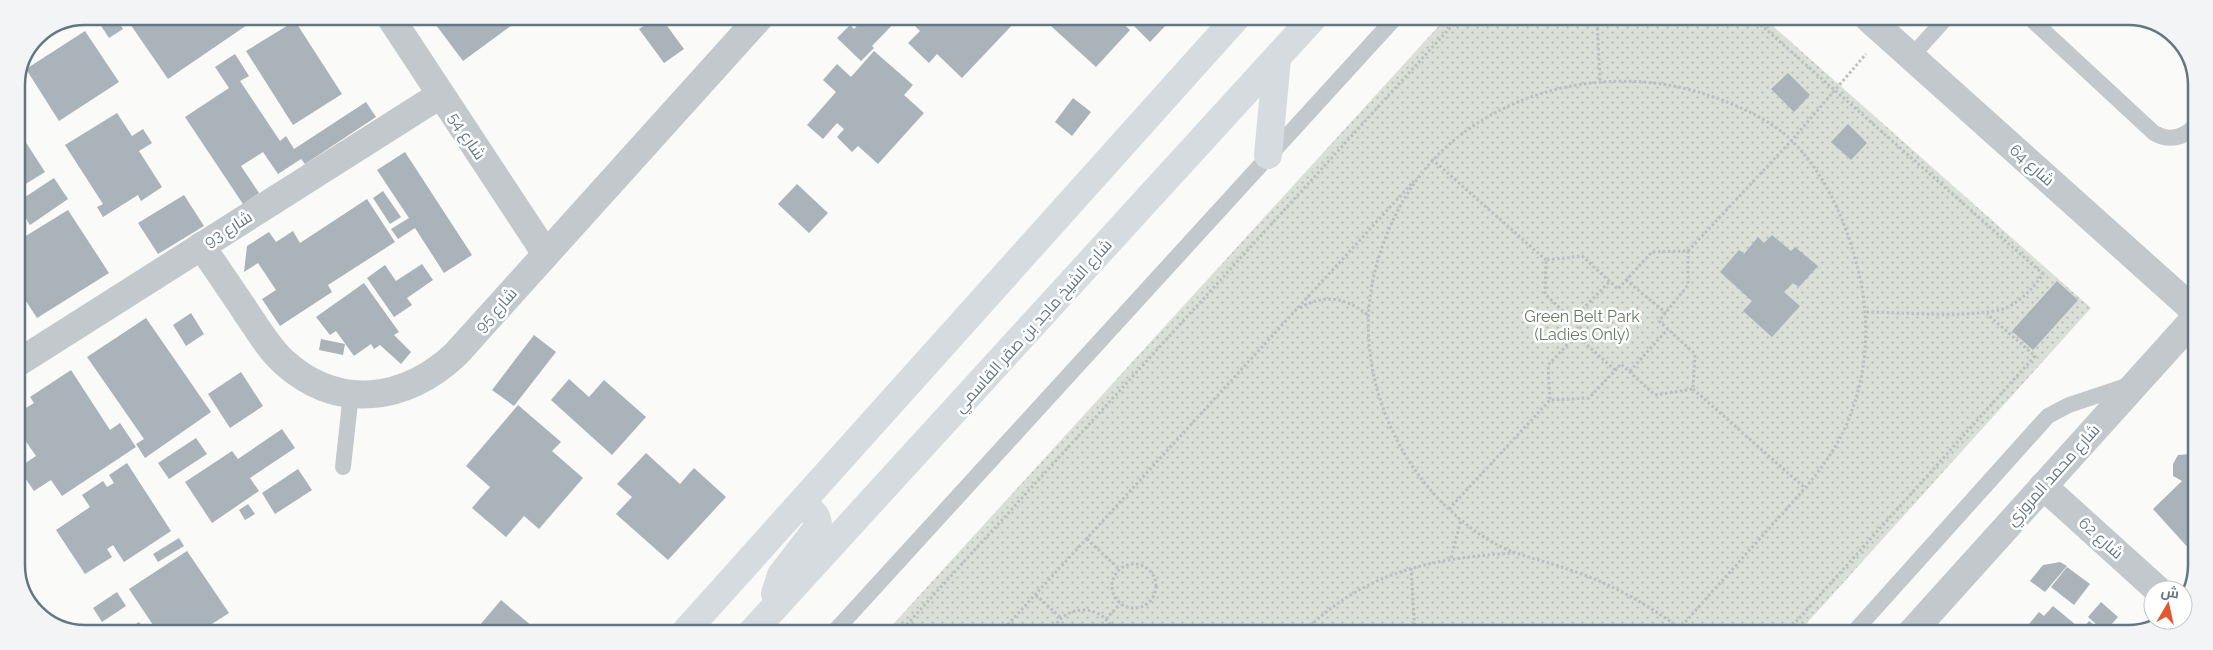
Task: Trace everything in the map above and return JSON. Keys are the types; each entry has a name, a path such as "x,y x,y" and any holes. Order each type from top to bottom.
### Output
{"main road":[{"path":"691,625 1230,25"},
{"name":"شارع الشيخ ماجد بن صقر القاسمي","path":"759,625 1307,25"},
{"path":"1268,155 1277,59"},
{"path":"775,608 775,592 781,575 818,527 816,515 812,511 800,508 794,511"}],"street":[{"name":"شارع 54","path":"395,25 546,254"},
{"name":"شارع 95","path":"201,246 272,350 285,363 316,383 351,393 370,394 390,392 426,379 442,367 753,25"},
{"name":"شارع 64","path":"1877,26 2188,305"},
{"name":"شارع 93","path":"25,358 440,95"},
{"name":"شارع محمد المروزي","path":"1919,625 2188,326"},
{"name":"شارع 62","path":"2043,486 2147,580"}],"lane":[{"path":"840,625 1389,25"},
{"path":"1911,57 1940,25"},
{"path":"2038,25 2154,134 2161,137 2177,138 2188,132"},
{"path":"1860,625 2048,416 2069,405 2136,383"},
{"path":"343,467 351,393"}],"path":[{"path":"906,625 1453,25"},
{"path":"1597,25 1600,82"},
{"path":"1761,25 2043,274 2022,298 2009,306 1987,314 1866,312"},
{"path":"1693,389 1695,354 1659,321 1688,285 1688,251 1835,91 1877,26"},
{"path":"1008,625 1433,160 1456,139 1482,121 1509,106 1538,94 1569,86 1600,82 1641,81 1681,87 1721,99 1758,116 1792,140 1815,170 1834,202 1849,238 1857,265 1866,312 1864,360 1859,388 1847,424 1828,458 1805,488 1683,625"},
{"path":"1433,160 1546,260 1582,256 1618,289 1652,252 1688,251"},
{"path":"1433,160 1415,182 1387,232 1371,287 1369,316 1373,372 1384,411 1397,440 1413,468 1449,509 1460,520 1494,543 1516,553 1602,582 1648,607 1675,625"},
{"path":"1546,260 1545,294 1582,329 1548,365 1550,400"},
{"path":"1626,280 1666,313"},
{"path":"1572,320 1610,281"},
{"path":"1296,311 1309,302 1325,298 1348,302 1369,316"},
{"path":"1793,625 2035,356 1987,314"},
{"path":"1630,371 1668,329"},
{"path":"1576,335 1615,370"},
{"path":"1449,509 1550,400 1589,398 1622,364 1655,395 1693,389"},
{"path":"1693,389 1805,488"},
{"path":"1451,559 1460,520"},
{"path":"1087,539 1120,569"},
{"path":"1312,625 1332,608 1357,592 1383,578 1411,568 1451,559 1516,553"},
{"path":"1129,564 1138,564 1148,569 1154,576 1156,586 1154,596 1147,604 1139,608 1120,604 1113,596 1111,586 1113,576 1129,564"},
{"path":"1411,568 1415,625"},
{"path":"1036,595 1061,618"},
{"path":"1106,619 1120,604"},
{"path":"1056,625 1061,618 1079,609 1098,613 1106,619 1110,625"}],"green space":[{"name":"Green Belt Park (Ladies Only)","path":"1440,25 1772,25 2091,308 1805,625 892,625"}],"building":[{"path":"101,25 120,25 123,29 109,38"},
{"path":"131,25 247,25 168,79"},
{"path":"288,25 298,25 342,94 293,125 246,51"},
{"path":"436,25 512,25 463,61"},
{"path":"645,25 666,25 684,49 664,63 639,29"},
{"path":"850,25 854,29 858,25 892,25 872,46 874,48 861,61 837,38"},
{"path":"914,25 1012,25 962,78 937,54 929,63 908,43 920,31"},
{"path":"1050,25 1125,25 1130,30 1096,67"},
{"path":"1133,25 1166,25 1150,42"},
{"path":"85,31 119,82 59,121 27,70 28,68"},
{"path":"874,51 913,85 904,95 924,113 878,164 858,146 852,152 837,137 844,129 837,123 823,139 807,125 836,92 823,80 837,64 851,77"},
{"path":"235,54 249,76 240,81 280,141 286,136 294,149 366,102 376,117 305,164 301,159 278,174 263,152 241,166 259,193 243,204 185,117 229,88 215,67"},
{"path":"1788,73 1810,95 1794,112 1771,89"},
{"path":"1073,98 1091,112 1072,136 1055,122"},
{"path":"117,113 132,136 143,129 152,143 139,151 162,187 141,201 138,195 103,217 97,207 103,204 65,145"},
{"path":"1848,124 1867,143 1851,160 1831,142"},
{"path":"25,141 45,172 25,184"},
{"path":"405,152 472,255 444,273 415,228 398,239 391,229 409,218 377,170"},
{"path":"54,178 68,199 30,225 25,217 25,197"},
{"path":"797,184 828,213 809,233 778,204"},
{"path":"383,191 401,217 390,224 373,198"},
{"path":"184,195 204,226 158,254 138,223"},
{"path":"367,199 395,242 328,285 332,292 280,326 262,299 276,290 258,263 244,272 247,246 269,232 276,242 293,231 300,243"},
{"path":"68,210 109,273 37,318 25,300 25,236"},
{"path":"1772,235 1791,251 1795,247 1818,266 1799,287 1793,283 1784,292 1800,306 1772,337 1743,311 1752,301 1720,272 1739,250 1744,254 1758,237 1764,243"},
{"path":"422,264 433,280 407,298 412,305 394,317 367,278 385,265 396,281"},
{"path":"2057,281 2078,300 2033,350 2012,331"},
{"path":"364,283 399,332 394,335 411,352 401,364 380,345 374,349 371,344 354,356 336,331 330,335 316,317"},
{"path":"191,313 204,334 186,346 173,325"},
{"path":"146,318 211,412 145,458 136,444 144,439 87,357"},
{"path":"534,335 556,352 514,406 492,390"},
{"path":"321,339 345,344 343,355 319,350"},
{"path":"71,370 110,430 120,423 136,447 62,496 51,480 34,491 25,478 25,463 36,456 25,440 25,408 34,403 30,397"},
{"path":"241,372 263,406 230,428 208,394"},
{"path":"569,379 589,397 604,380 646,417 612,455 551,400"},
{"path":"518,405 561,442 552,451 583,478 539,529 524,516 506,537 472,508 490,487 466,466"},
{"path":"282,429 295,448 250,478 259,491 212,523 185,482 232,451 238,459"},
{"path":"196,438 207,454 169,479 158,463"},
{"path":"646,453 680,484 694,468 726,497 668,560 616,514 632,497 617,484"},
{"path":"2188,454 2188,548 2153,509 2182,481 2173,476 2173,464 2178,455"},
{"path":"127,463 171,531 124,562 113,545 107,549 112,557 85,574 56,530 90,507 82,495 103,481 107,487 114,483 109,475"},
{"path":"298,469 312,490 275,514 262,493"},
{"path":"248,504 255,514 245,520 239,510"},
{"path":"179,538 184,546 158,562 153,554"},
{"path":"187,551 229,613 210,625 153,625 129,589"},
{"path":"2060,562 2067,566 2045,592 2030,581 2043,565"},
{"path":"2067,567 2090,584 2074,605 2051,587"},
{"path":"117,592 126,606 102,622 93,608"},
{"path":"501,600 531,625 480,625"},
{"path":"2101,602 2118,617 2111,625 2097,625 2088,617"},
{"path":"2053,606 2076,625 2028,625 2039,612 2044,616"},
{"path":"2089,621 2094,625 2086,625"}]}
